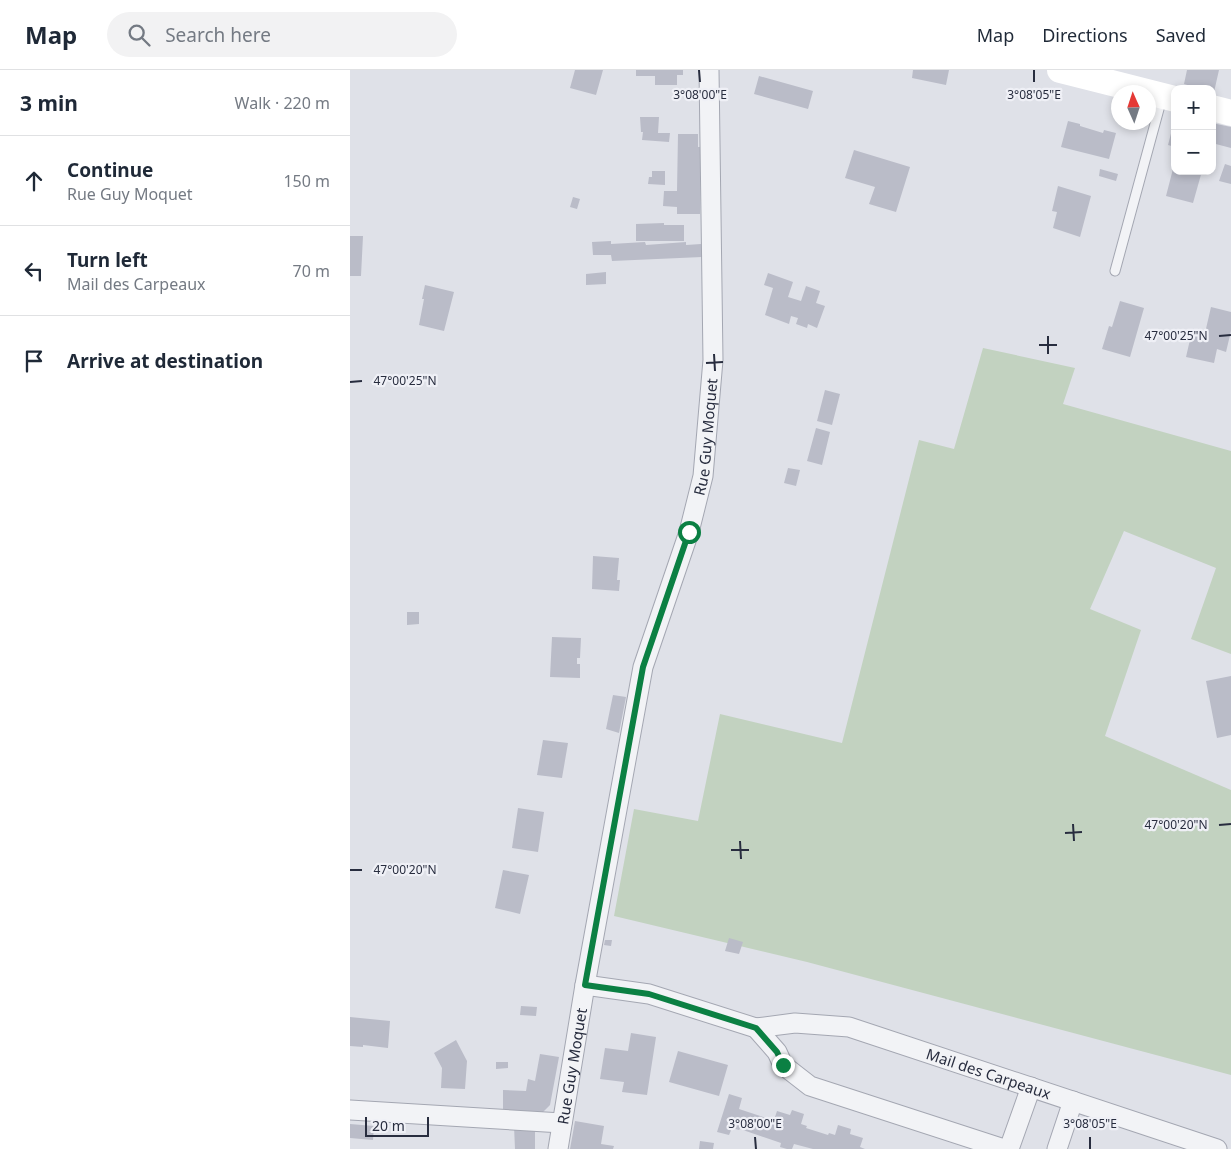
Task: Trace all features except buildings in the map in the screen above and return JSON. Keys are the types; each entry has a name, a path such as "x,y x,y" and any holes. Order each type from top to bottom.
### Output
{"main road":[{"path":"1060,70 1169,97"},
{"path":"1216,109 1231,113"}],"street":[{"name":"Rue Guy Moquet","path":"558,1149 585,985 643,667 689,532 703,476 713,360 709,70"},
{"name":"Mail des Carpeaux","path":"585,985 649,994 756,1028 795,1023 849,1028 1217,1149"},
{"path":"756,1028 777,1052 783,1065 810,1086 1004,1149"},
{"path":"1009,1149 1031,1087"},
{"path":"1057,1149 1073,1101"},
{"path":"350,1110 562,1123"}],"lane":[{"path":"1115,271 1169,97"}],"green space":[{"path":"983,348 1075,368 1063,404 1231,451 1231,654 1191,639 1216,568 1124,531 1090,609 1141,630 1105,736 1231,790 1231,1075 807,962 614,916 634,809 698,821 720,714 842,743 919,440 954,449"}],"route":[{"path":"689,532 643,667 585,985 649,994 756,1028 777,1052 783,1065"}]}
